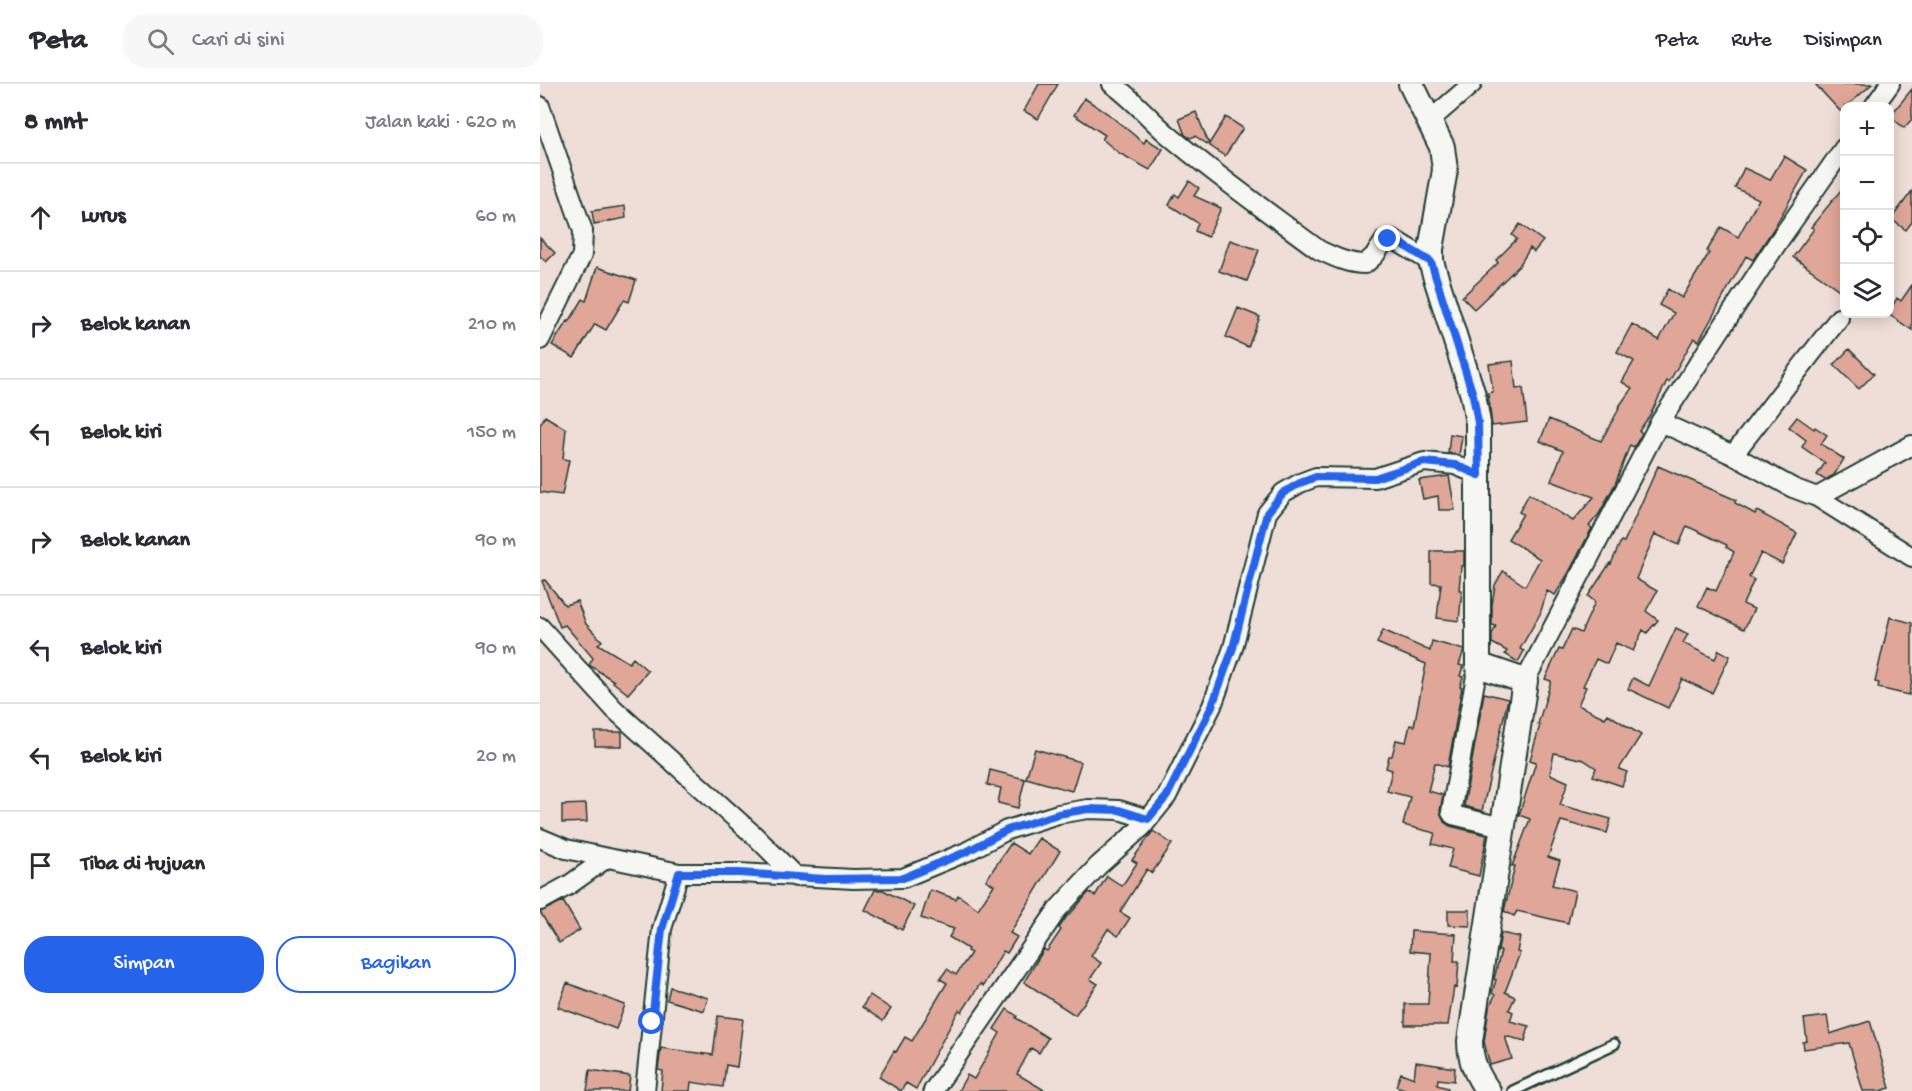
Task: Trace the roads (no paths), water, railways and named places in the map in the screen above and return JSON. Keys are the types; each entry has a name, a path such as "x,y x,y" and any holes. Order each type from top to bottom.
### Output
{"street":[{"path":"1112,84 1215,172 1320,250 1346,261 1365,264 1375,255 1385,240 1393,239 1431,262"},
{"path":"1411,84 1442,147 1445,170 1431,249 1431,262 1473,395 1478,423 1478,665 1451,812 1453,815 1502,826"},
{"path":"1429,121 1472,84"},
{"path":"1877,102 1890,84"},
{"path":"540,106 583,231 582,255 540,340"},
{"path":"1482,1087 1470,1053 1470,1041 1525,681 1660,422 1778,242 1840,155"},
{"path":"1733,455 1839,318"},
{"path":"1660,422 1733,455 1793,488 1817,497 1912,557"},
{"path":"1817,497 1912,445"},
{"path":"933,1091 1058,909 1098,866 1142,827 1167,796 1212,706 1233,648 1267,513 1283,493 1316,477 1375,478 1424,462 1455,465 1479,475"},
{"path":"540,627 614,709 756,837 796,877"},
{"path":"1478,665 1525,681"},
{"path":"540,838 566,849 679,873 739,873 844,879 903,878 966,852 1007,830 1058,814 1088,809 1119,810 1148,819"},
{"path":"540,901 569,885 607,858"},
{"path":"645,1091 662,929 679,873"}],"lane":[{"path":"1514,1091 1614,1044"}]}
